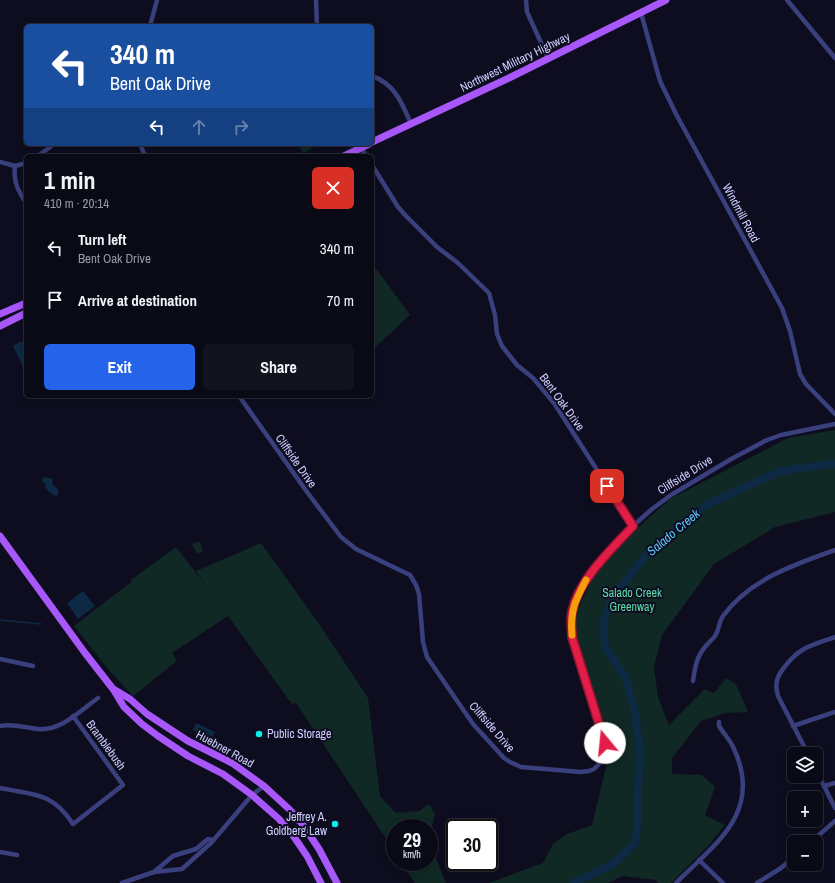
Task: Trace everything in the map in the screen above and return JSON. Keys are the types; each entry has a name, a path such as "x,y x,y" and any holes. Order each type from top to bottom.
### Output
{"main road":[{"name":"Northwest Military Highway","path":"374,141 666,0"},
{"path":"348,154 365,146"},
{"path":"0,314 24,304"},
{"path":"0,326 24,314"},
{"name":"Huebner Road","path":"0,536 113,689 124,707 142,724 188,756 223,774 252,795 279,819 292,834 321,883"},
{"name":"Huebner Road","path":"113,689 130,699 147,714 172,731 188,741 232,763 264,786 289,809 303,825 319,848 337,883"},
{"path":"166,741 172,731"}],"street":[{"path":"151,24 157,0"},
{"path":"316,0 317,24"},
{"path":"526,0 527,12 548,58"},
{"path":"787,0 835,58"},
{"name":"Windmill Road","path":"641,13 660,81 681,123 782,308 790,331 800,374 806,384 835,414"},
{"path":"374,77 381,79 392,88 400,99 411,124"},
{"path":"41,154 51,146"},
{"path":"361,148 365,154"},
{"path":"0,162 15,166 24,164"},
{"path":"15,166 14,180 16,187 24,200"},
{"name":"Bent Oak Drive","path":"374,168 398,207 406,216 437,247 458,263 489,293 495,315 497,334 502,346 517,365 533,378 554,403 633,526"},
{"name":"Cliffside Drive","path":"240,398 307,492 341,536 356,549 410,575 419,594 423,642 427,657 462,708 491,744 504,758 521,767 581,772 594,769 599,764 605,750 605,743 572,637 572,612 580,591 593,570 633,526 670,495 733,458 781,435 835,424"},
{"path":"693,681 698,657 714,637 723,616 737,601 758,584 777,573 797,563 835,550"},
{"path":"804,747 778,696 776,689 778,676 790,658 797,652 835,637"},
{"path":"0,659 33,666"},
{"path":"0,726 13,725 46,729 60,725 98,698"},
{"path":"793,726 835,712"},
{"name":"Bramblebush","path":"0,788 37,795 51,800 63,809 73,824 123,785 73,716"},
{"path":"676,883 724,835 735,820 743,799 743,782 737,756 719,722"},
{"path":"822,783 835,808"},
{"path":"824,786 835,783"},
{"path":"122,883 154,872 182,869 213,840 252,795 264,786"},
{"path":"819,835 835,822"},
{"path":"154,872 173,856 196,849 208,839 213,840"},
{"path":"0,852 16,854"},
{"path":"699,860 723,883"},
{"path":"757,883 787,863"}],"green space":[{"path":"299,146 316,146 303,153"},
{"path":"374,266 410,315 374,348"},
{"name":"Salado Creek Greenway","path":"835,430 835,512 775,527 714,564 662,635 654,666 658,697 669,725 705,689 714,693 726,678 736,684 748,712 725,713 701,721 672,758 672,774 702,775 715,787 705,815 725,825 708,846 671,883 658,883 656,880 623,876 608,883 489,883 543,863 553,844 565,835 592,825 608,759 610,741 576,638 575,615 594,575 633,532 670,499 788,438"},
{"path":"199,541 203,551 197,554 192,544"},
{"path":"261,543 317,621 368,698 380,796 396,813 419,811 429,804 435,814 434,819 386,819 386,838 296,703 292,704 228,616 172,653 177,661 133,696 108,669 74,626 131,582 131,580 176,547 207,587 196,571"},
{"path":"438,863 446,883 415,883 407,871 438,871"}],"water":[{"path":"22,341 24,344 24,369 13,346"},
{"path":"44,477 53,479 52,484 58,489 58,495 53,496 52,493 45,487 46,484 43,483 42,480"},
{"path":"83,591 95,606 78,619 67,603"},
{"path":"196,723 215,732 211,739 193,730"}],"waterway":[{"name":"Salado Creek","path":"573,883 612,865 635,843 638,820 640,752 635,712 625,677 605,647 603,623 611,600 650,550 706,505 780,471 835,464"},
{"path":"0,620 41,624"}],"slow traffic":[{"path":"572,635 572,612 586,580"}],"place":[{"name":"Public Storage","path":"259,734"},
{"name":"Jeffrey A. Goldberg Law","path":"335,824"}],"route":[{"path":"605,743 572,637 571,624 572,612 576,600 593,570 633,526 607,486"}]}
